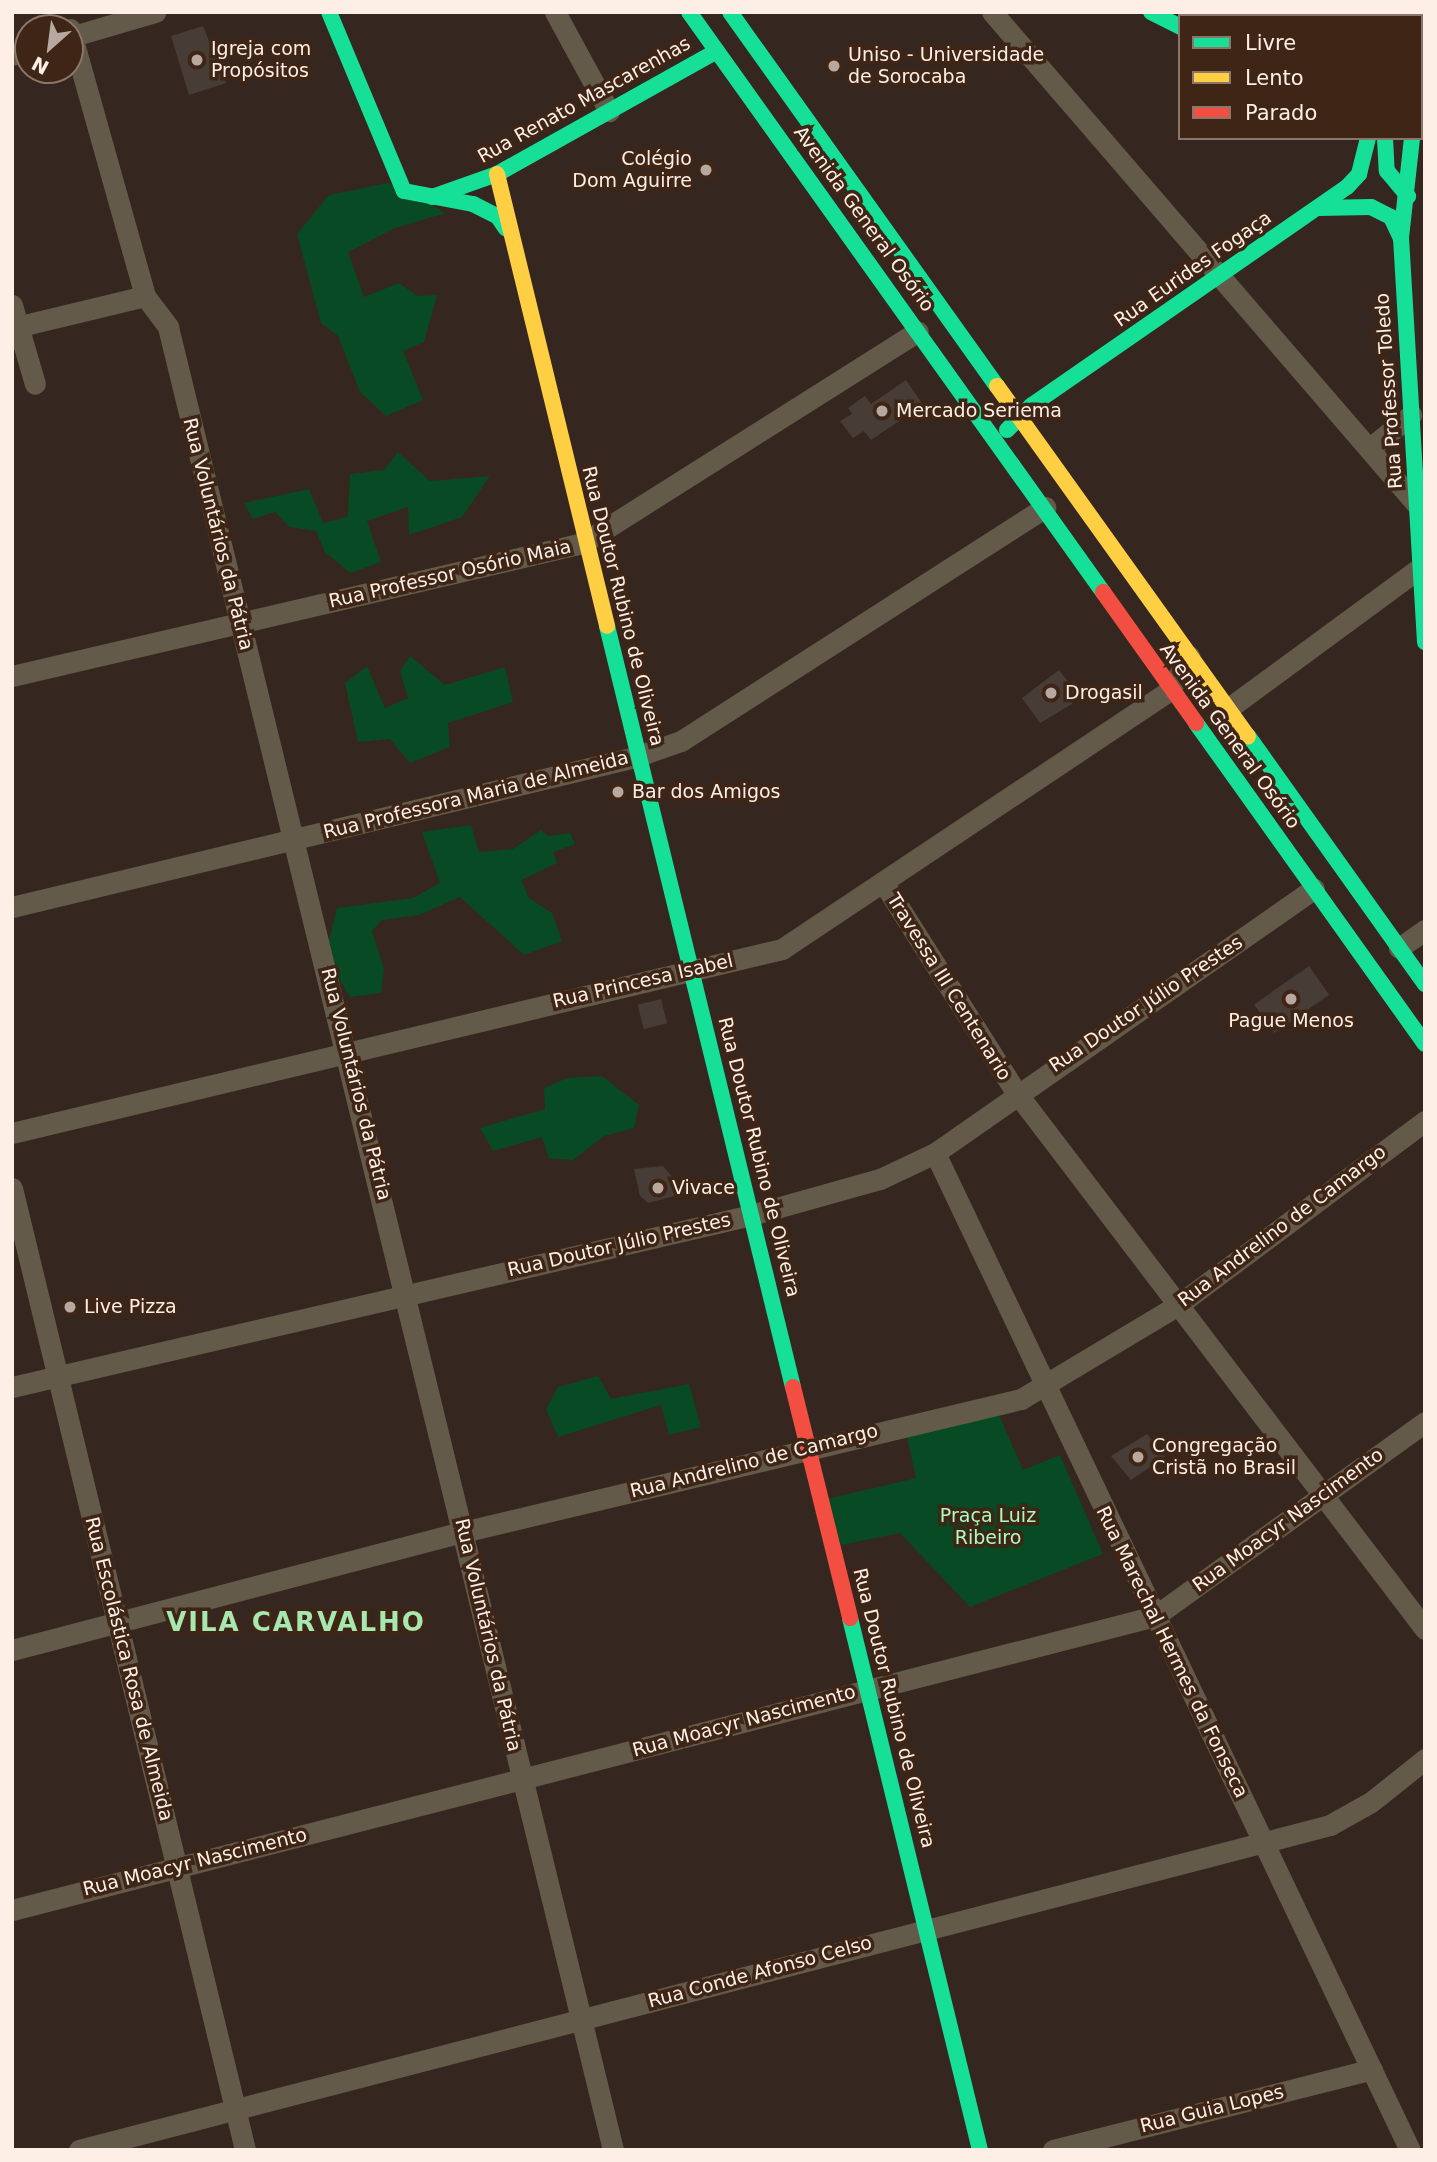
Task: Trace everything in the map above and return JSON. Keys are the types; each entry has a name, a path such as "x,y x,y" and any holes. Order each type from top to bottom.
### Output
{"street":[{"path":"84,30 155,12"},
{"path":"329,12 404,191 488,209 506,229"},
{"path":"555,12 609,111"},
{"name":"Avenida General Osório","path":"689,12 1045,507 1170,690 1425,1044"},
{"name":"Avenida General Osório","path":"730,12 1425,984"},
{"path":"992,12 1222,274 1421,509"},
{"path":"1151,12 1178,26"},
{"name":"Rua Renato Mascarenhas","path":"432,197 497,174 717,51"},
{"name":"Rua Voluntários da Pátria","path":"84,82 145,296 168,327 348,1050 613,2150"},
{"name":"Rua Eurides Fogaça","path":"1018,416 1316,209 1359,174 1368,140"},
{"path":"1385,140 1387,171 1416,197"},
{"name":"Rua Professor Toledo","path":"1416,141 1416,197 1401,238 1411,415 1421,509 1425,642"},
{"name":"Rua Doutor Rubino de Oliveira","path":"497,174 506,229 583,543 639,756 980,2150"},
{"path":"1316,209 1371,208 1391,217 1401,238"},
{"path":"15,327 145,296"},
{"path":"12,305 15,327 35,384"},
{"name":"Rua Professor Osório Maia","path":"12,676 583,543 918,331"},
{"path":"1370,447 1411,415"},
{"path":"1004,450 1004,436 1018,416"},
{"name":"Rua Professora Maria de Almeida","path":"12,907 639,756 681,741 1045,507"},
{"path":"1229,708 1422,566"},
{"name":"Rua Princesa Isabel","path":"12,1133 348,1050 782,949 1170,690 1190,656"},
{"name":"Travessa III Centenario","path":"883,882 1016,1092 1425,1629"},
{"name":"Rua Doutor Júlio Prestes","path":"12,1387 751,1214 880,1179 934,1153 1016,1092 1314,889"},
{"path":"1399,948 1425,930"},
{"name":"Rua Andrelino de Camargo","path":"12,1650 463,1532 1021,1399 1178,1305 1425,1121"},
{"name":"Rua Marechal Hermes da Fonseca","path":"934,1153 1410,2150"},
{"name":"Rua Escolástica Rosa de Almeida","path":"12,1188 245,2150"},
{"name":"Rua Moacyr Nascimento","path":"12,1910 1155,1616 1425,1422"},
{"name":"Rua Conde Afonso Celso","path":"79,2150 1330,1825 1371,1802 1425,1759"},
{"name":"Rua Guia Lopes","path":"1054,2150 1371,2069"}],"green space":[{"path":"388,183 446,213 395,228 348,252 364,297 399,283 417,296 437,295 424,342 403,351 423,400 386,416 360,392 338,336 321,323 297,234 329,195"},
{"path":"398,452 430,481 490,476 462,517 409,535 408,507 367,521 381,562 350,573 325,552 316,531 290,527 275,512 253,519 244,503 309,489 323,523 336,520 348,516 350,474 384,470"},
{"path":"410,656 445,685 505,667 513,702 448,723 450,747 410,763 390,739 358,742 345,683 367,666 385,708 408,698 400,671"},
{"path":"471,825 479,852 513,849 541,830 548,836 570,833 575,844 553,852 557,863 521,880 529,898 552,913 562,941 524,955 460,897 419,915 382,920 372,931 384,969 381,993 350,997 325,956 337,908 413,898 440,883 422,832"},
{"path":"602,1076 639,1105 634,1128 604,1136 573,1160 549,1158 542,1137 493,1151 480,1128 545,1109 544,1088 567,1078"},
{"path":"598,1376 611,1399 689,1384 701,1427 669,1435 661,1405 558,1437 546,1409 558,1387"},
{"name":"Praça Luiz Ribeiro","path":"999,1415 1023,1470 1060,1455 1103,1554 970,1607 900,1533 841,1545 827,1499 916,1478 907,1437"}],"building":[{"name":"Igreja com Propósitos","path":"203,26 226,83 189,95 171,36"},
{"name":"Mercado Seriema","path":"906,380 923,405 871,440 864,431 853,438 840,421 852,414 848,408 865,396 871,404"},
{"name":"Drogasil","path":"1059,670 1074,689 1072,704 1040,723 1022,698"},
{"name":"Pague Menos","path":"1309,966 1329,995 1274,1033 1254,1004"},
{"path":"661,999 667,1023 644,1029 638,1005"},
{"name":"Vivace","path":"663,1166 675,1180 678,1195 648,1203 640,1196 634,1169"},
{"name":"Congregação Cristã no Brasil","path":"1147,1434 1165,1457 1131,1480 1111,1456"}],"railway":[{"path":"1264,12 1268,14"},
{"path":"1290,12 1294,14"}],"traffic: fast":[{"path":"329,12 404,191 473,204 498,217 506,229"},
{"path":"689,12 1103,592"},
{"path":"730,12 997,386"},
{"path":"1151,12 1178,26"},
{"path":"432,197 497,174 717,51"},
{"path":"1007,430 1032,405 1347,187 1359,174 1368,140"},
{"path":"1385,140 1387,171 1408,196"},
{"path":"1412,140 1401,238 1425,642"},
{"path":"1318,208 1371,207 1391,217 1401,238"},
{"path":"607,626 793,1387"},
{"path":"1196,723 1425,1044"},
{"path":"1248,736 1425,984"},
{"path":"850,1618 980,2150"}],"traffic: slow":[{"path":"497,174 607,626"},
{"path":"997,386 1248,736"}],"traffic: jam":[{"path":"1103,592 1196,723"},
{"path":"793,1387 850,1618"}],"place":[{"name":"Igreja com Propósitos","path":"197,60"},
{"name":"Uniso - Universidade de Sorocaba","path":"834,66"},
{"name":"Colégio Dom Aguirre","path":"706,170"},
{"name":"Mercado Seriema","path":"882,411"},
{"name":"Drogasil","path":"1051,693"},
{"name":"Bar dos Amigos","path":"618,792"},
{"name":"Pague Menos","path":"1291,999"},
{"name":"Vivace","path":"658,1188"},
{"name":"Live Pizza","path":"70,1307"},
{"name":"Congregação Cristã no Brasil","path":"1138,1457"}],"district":[{"name":"VILA CARVALHO","path":"296,1623"}]}
